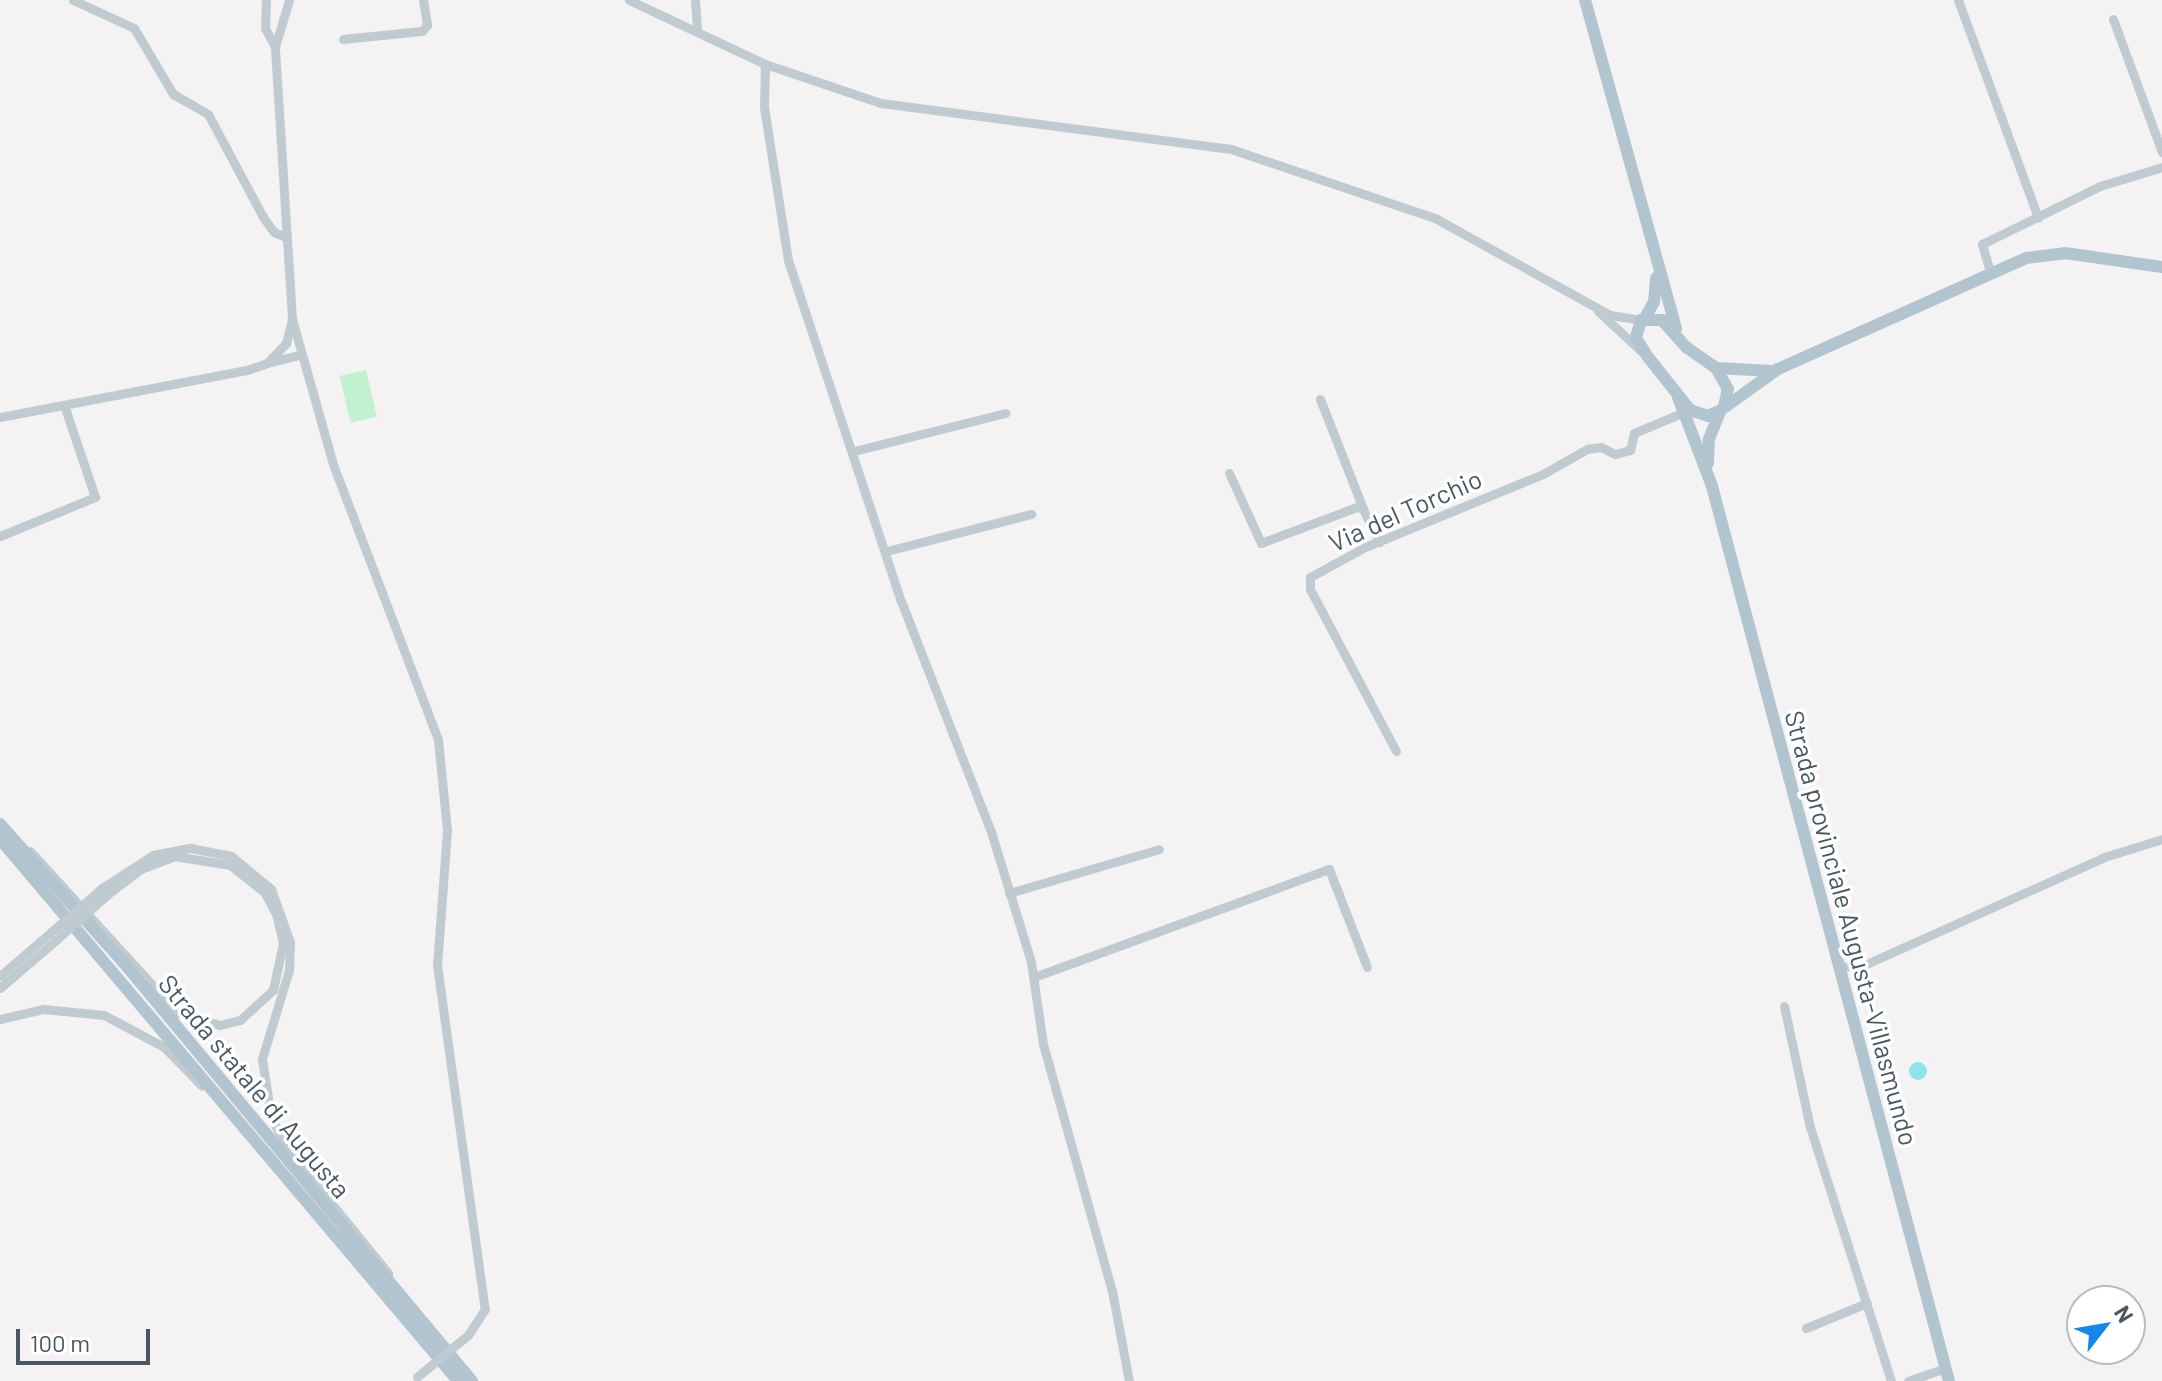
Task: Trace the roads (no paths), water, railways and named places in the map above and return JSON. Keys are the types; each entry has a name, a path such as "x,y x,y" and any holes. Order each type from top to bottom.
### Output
{"main road":[{"path":"1585,0 1653,259 1680,339"},
{"path":"1653,259 1656,294 1636,338 1678,397 1696,415 1723,408 1778,369 1990,272 2050,253 2162,267"},
{"path":"1643,319 1662,320 1716,368 1728,389 1708,446 1712,486"},
{"path":"1716,368 1740,373 1778,369"},
{"path":"1678,397 1712,486"},
{"name":"Strada provinciale Augusta-Villasmundo","path":"1712,486 1947,1375"},
{"name":"Strada statale di Augusta","path":"0,824 6,838 458,1381"},
{"name":"Strada statale di Augusta","path":"6,838 472,1381"}],"street":[{"path":"73,0 134,28 173,94 208,114 263,217 286,237"},
{"path":"266,0 265,28 275,47"},
{"path":"289,0 275,47 292,319 299,355 334,467 438,740 447,830 437,965 485,1309 468,1335 416,1379"},
{"path":"343,39 422,31 427,25 423,0"},
{"path":"629,0 765,64 881,103 1231,149 1435,218 1623,321 1643,319"},
{"path":"695,0 697,32"},
{"path":"1958,0 2038,218"},
{"path":"2113,19 2162,152"},
{"path":"765,64 764,107 788,260 887,551 1009,893 1034,977 1043,1044 1105,1264 1129,1381"},
{"path":"1990,272 1982,244 2100,186 2162,167"},
{"path":"1590,303 1648,357"},
{"path":"267,363 286,343 292,319"},
{"path":"0,417 299,355"},
{"path":"1320,399 1379,542"},
{"path":"0,536 95,497 64,405"},
{"name":"Via del Torchio","path":"1396,751 1310,589 1310,577 1379,542 1543,474 1595,446 1615,454 1630,450 1634,433 1684,412"},
{"path":"854,451 1005,413"},
{"path":"1229,473 1261,543 1363,509"},
{"path":"887,551 1031,514"},
{"path":"6,838 50,867 178,1013 220,1025 240,1020 273,990 283,943 277,916 264,892 230,865 175,856 141,869 105,891"},
{"path":"1840,967 1862,966 2104,857 2162,839"},
{"path":"0,988 53,936 153,855 190,848 231,856 271,889 290,942 289,970 262,1059 271,1117 288,1150 380,1261 410,1306"},
{"path":"1009,893 1159,849"},
{"path":"1034,977 1329,869 1367,967"},
{"path":"0,976 53,936"},
{"path":"1784,1006 1810,1127 1844,1244 1867,1303 1891,1381"},
{"path":"0,1019 74,1009 135,1028 164,1047 208,1092 313,1217 360,1262"},
{"path":"1806,1328 1867,1303"},
{"path":"1908,1381 1947,1375"}],"water":[{"path":"1918,1062 1927,1071 1918,1080 1909,1071"}]}
